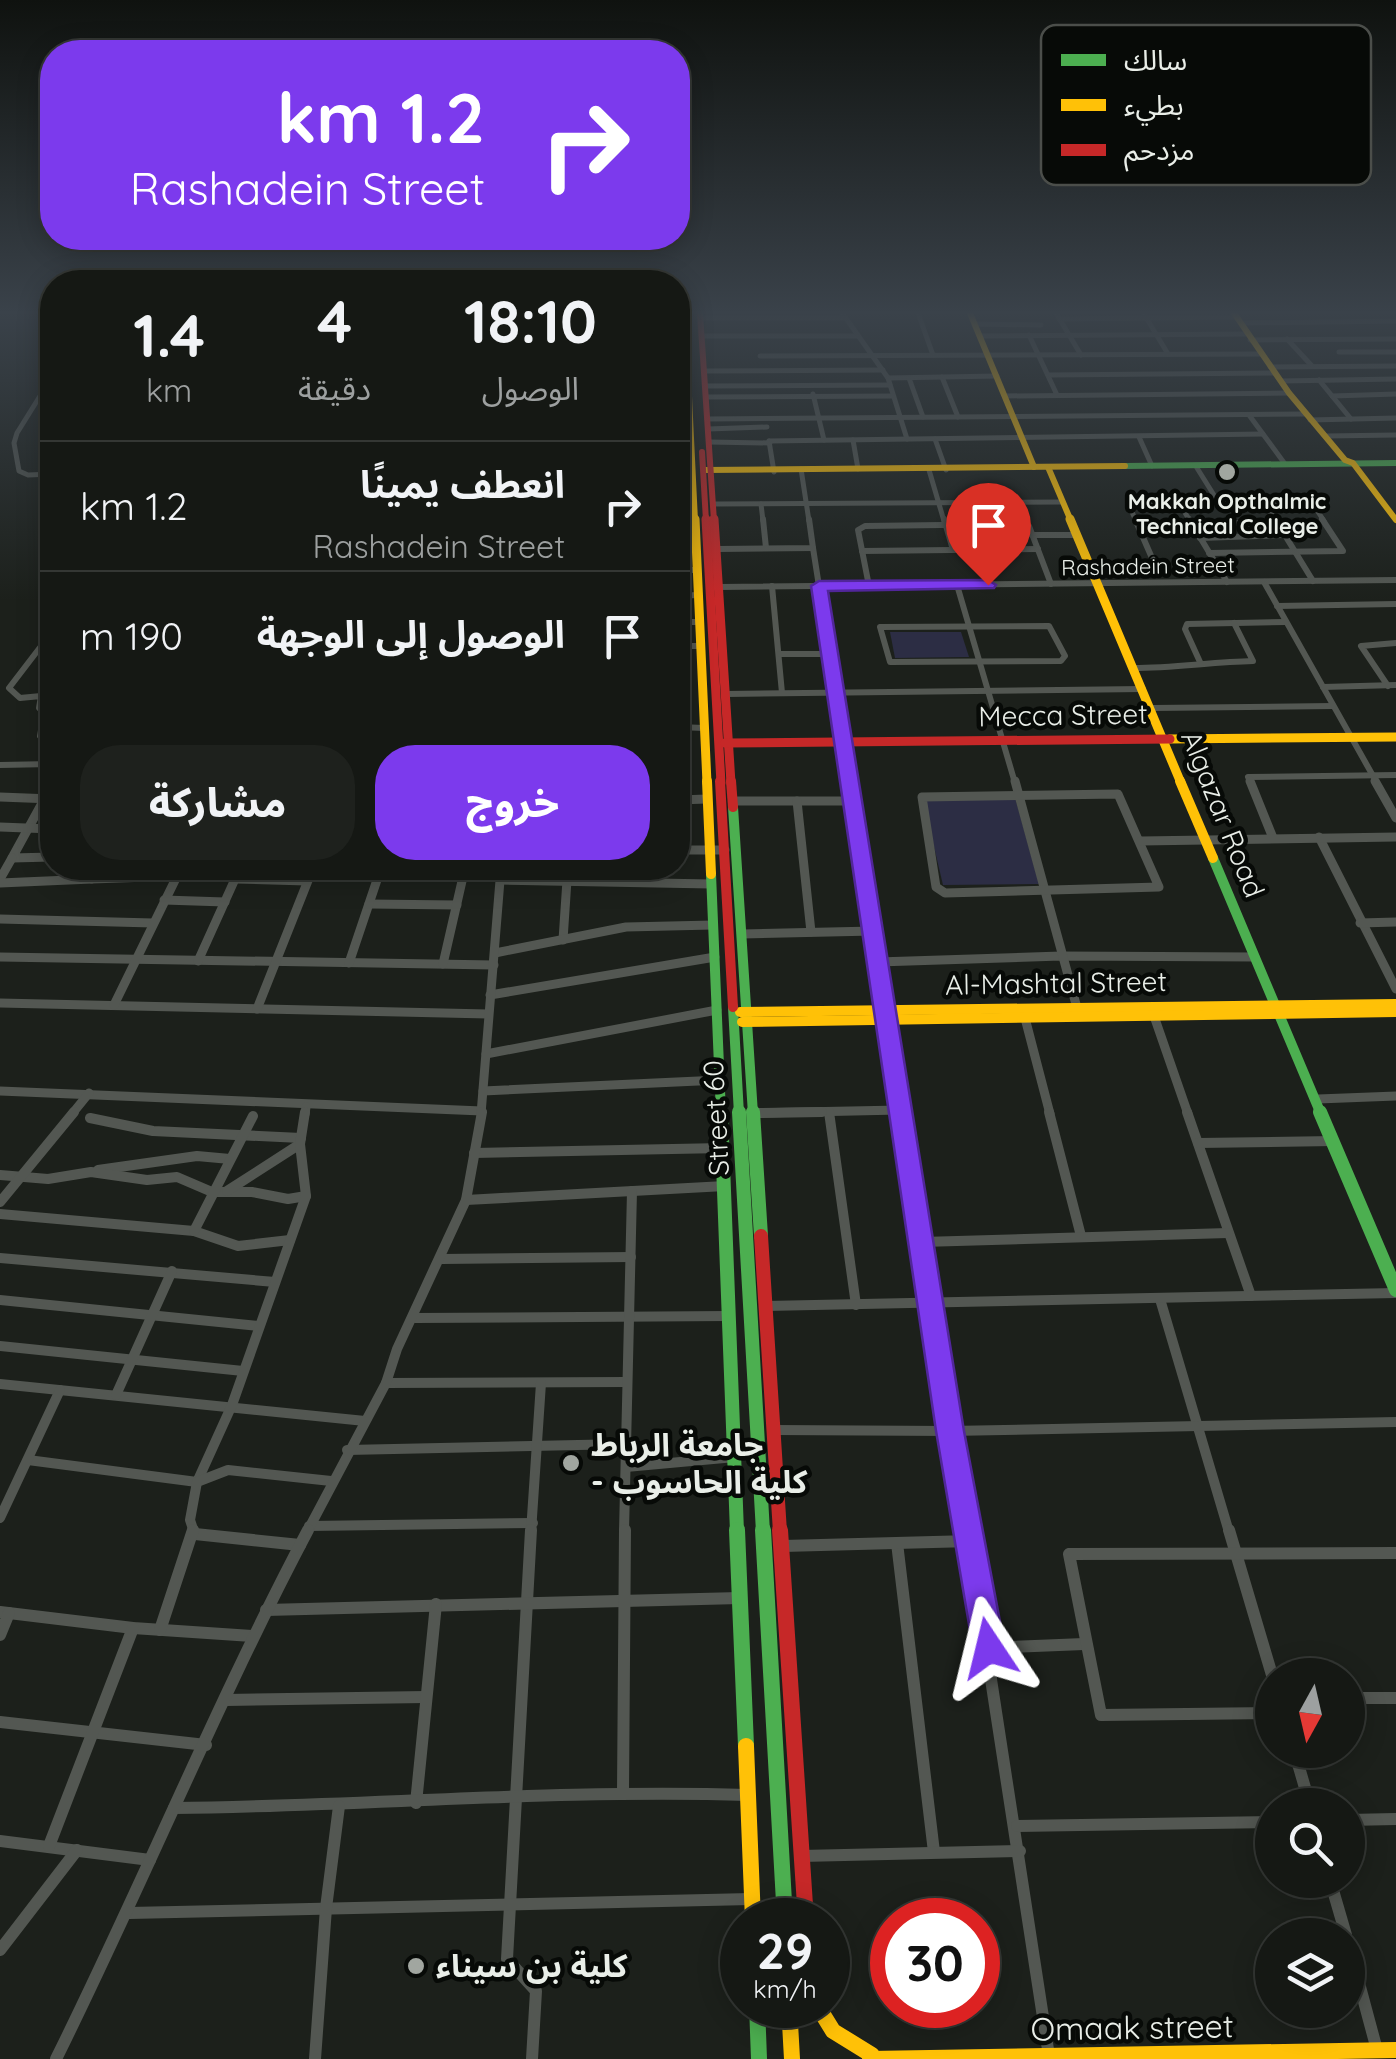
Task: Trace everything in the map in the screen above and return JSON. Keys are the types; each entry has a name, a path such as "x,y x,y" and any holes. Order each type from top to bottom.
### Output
{"main road":[{"name":"Algazar Road","path":"1010,409 1022,438 1062,502 1166,738 1396,1291"},
{"path":"1302,409 1396,520"},
{"name":"Street 60","path":"701,413 694,536 696,570 706,588 719,650 724,850 741,1017 745,1188 784,1898"},
{"path":"701,413 699,471 715,504 711,522 718,549 706,588"},
{"path":"1041,468 1350,464"},
{"path":"1350,464 1396,531"},
{"path":"699,471 1396,464"},
{"path":"801,470 945,469"},
{"name":"Street 60","path":"699,471 711,522 706,588 698,622 725,1186 752,1898"},
{"path":"719,650 727,694 724,743 734,802 742,934 741,1017 756,1112 804,1898"},
{"path":"1158,722 1185,738"},
{"name":"Mecca Street","path":"704,744 1396,737"},
{"path":"710,866 726,866"},
{"name":"Al-Mashtal Street","path":"887,1015 1154,1016 1396,1004"},
{"name":"Al-Mashtal Street","path":"717,1016 1077,1008 1396,1012"},
{"path":"745,1188 760,1187"},
{"path":"733,1397 757,1397"},
{"path":"734,1422 758,1420"},
{"path":"767,1568 785,1568"},
{"path":"758,2028 759,2059"},
{"path":"790,2028 792,2059"},
{"path":"831,2028 850,2045 881,2058"},
{"name":"Omaak street","path":"870,2059 1396,2050"}],"street":[{"path":"31,409 14,444 21,473 40,474"},
{"path":"817,409 824,440"},
{"path":"898,409 908,439"},
{"path":"920,409 923,417"},
{"path":"955,409 958,417"},
{"path":"1092,409 1095,416"},
{"path":"1174,409 1178,415"},
{"path":"1342,409 1350,419"},
{"path":"701,413 766,418 1249,414 1396,418"},
{"path":"701,413 768,428"},
{"path":"701,413 770,442 1263,434"},
{"path":"1249,414 1284,464"},
{"path":"1202,415 1214,436"},
{"path":"1112,416 1122,437"},
{"path":"766,418 773,471"},
{"path":"1326,436 1396,435"},
{"path":"1138,438 1152,466"},
{"path":"935,439 945,469"},
{"path":"853,440 858,469"},
{"path":"1198,468 1217,500"},
{"path":"801,470 950,1431 1017,1826 1049,2058"},
{"path":"929,470 953,550"},
{"path":"1263,500 1313,581"},
{"path":"1178,501 1227,582"},
{"path":"1152,558 1128,503 1311,501 1343,552 1210,553"},
{"path":"715,504 1062,502"},
{"path":"761,504 766,548"},
{"path":"1218,522 1235,552"},
{"path":"1191,523 1276,523"},
{"path":"869,586 858,530 864,526 945,524 1030,526 1051,584"},
{"path":"1032,535 1076,535"},
{"path":"1200,538 1284,535"},
{"path":"718,549 812,548"},
{"path":"862,550 1038,549"},
{"path":"690,570 696,570"},
{"name":"Rashadein Street","path":"690,593 706,588 772,586 1396,580"},
{"path":"1264,582 1396,818"},
{"path":"957,585 1077,1008"},
{"path":"772,586 782,694"},
{"path":"1277,606 1396,604"},
{"path":"690,622 698,622"},
{"path":"1133,668 1187,668 1200,662 1253,661 1234,622"},
{"path":"1200,662 1185,629 1187,624 1286,622"},
{"path":"970,626 1049,626 1066,658 890,662 880,627 970,626"},
{"path":"1392,685 1362,646 1396,643"},
{"path":"690,646 700,646"},
{"path":"40,647 9,688 20,698 40,695"},
{"path":"780,654 830,654"},
{"path":"1323,688 1392,685"},
{"path":"727,694 1143,689"},
{"path":"1152,708 1333,706"},
{"path":"690,728 704,728"},
{"path":"0,765 40,764"},
{"path":"1273,838 1248,777 1396,775"},
{"path":"1118,794 1159,887 945,893 936,888 922,797 1019,796 1118,794"},
{"path":"0,797 40,799"},
{"path":"690,800 707,800"},
{"path":"734,802 854,801"},
{"path":"796,802 811,932"},
{"path":"40,811 0,881 46,880"},
{"path":"0,827 40,828"},
{"path":"1319,837 1396,989"},
{"path":"1141,841 1396,837"},
{"path":"690,850 724,850"},
{"path":"12,858 40,857"},
{"path":"114,1005 175,880"},
{"path":"198,961 236,880"},
{"path":"257,1009 307,881 272,880"},
{"path":"349,962 377,880"},
{"path":"443,964 462,880"},
{"path":"56,2059 129,1913 252,1636 347,1450 386,1383 397,1349 442,1260 466,1200 482,1111 500,880 711,884"},
{"path":"563,940 567,880"},
{"path":"164,900 225,902"},
{"path":"369,904 456,904"},
{"path":"0,919 153,923"},
{"path":"1360,923 1396,922"},
{"path":"495,953 626,927 713,924"},
{"path":"742,934 874,931"},
{"path":"878,962 1062,956 1255,958"},
{"path":"0,957 494,965"},
{"path":"490,996 715,957"},
{"path":"0,1003 488,1014"},
{"path":"486,1054 717,1016"},
{"path":"1154,1016 1251,1296"},
{"path":"1024,1018 1081,1236"},
{"path":"483,1091 720,1080"},
{"path":"0,1092 482,1111"},
{"path":"0,1202 90,1094"},
{"path":"1318,1098 1396,1096"},
{"path":"160,1630 195,1534 190,1520 197,1482 232,1405 306,1196 300,1141 306,1107"},
{"path":"756,1112 900,1110"},
{"path":"829,1111 856,1305"},
{"path":"194,1231 253,1116"},
{"path":"90,1118 153,1131 300,1141"},
{"path":"224,1192 300,1141"},
{"path":"1198,1143 1334,1141"},
{"path":"474,1153 722,1148"},
{"path":"0,1175 48,1179 180,1157 230,1158"},
{"path":"91,1172 147,1180 177,1177 212,1192 252,1192 288,1199 306,1196"},
{"path":"466,1200 725,1186"},
{"path":"623,1791 632,1191"},
{"path":"0,1214 194,1231 238,1246 290,1240"},
{"path":"922,1242 1228,1233"},
{"path":"442,1260 631,1256"},
{"path":"0,1258 274,1282"},
{"path":"116,1395 172,1272"},
{"path":"766,1306 1396,1291"},
{"path":"1160,1299 1267,1658"},
{"path":"0,1300 258,1326"},
{"path":"415,1318 729,1316"},
{"path":"0,1346 242,1370"},
{"path":"386,1383 628,1382"},
{"path":"0,1384 364,1421"},
{"path":"532,2059 536,1991 507,1958 541,1384"},
{"path":"0,1518 60,1390"},
{"path":"774,1430 950,1431 1396,1422"},
{"path":"347,1450 626,1444"},
{"path":"626,1467 734,1458"},
{"path":"28,1460 197,1482 228,1470 331,1482"},
{"path":"309,1526 534,1522"},
{"path":"195,1534 300,1546"},
{"path":"784,1546 971,1541"},
{"path":"897,1543 934,1852"},
{"path":"1255,1714 1101,1715 1069,1554 1236,1550 1396,1553"},
{"path":"266,1610 740,1598"},
{"path":"416,1803 436,1604"},
{"path":"0,1635 5,1612 133,1628 252,1636"},
{"path":"49,1846 133,1628"},
{"path":"989,1648 1084,1644"},
{"path":"226,1700 426,1697"},
{"path":"1365,1698 1396,1698"},
{"path":"0,1722 206,1744"},
{"path":"174,1808 340,1806 623,1791 748,1795"},
{"path":"314,2059 326,1908 340,1806"},
{"path":"1365,1820 1396,1819"},
{"path":"1017,1826 1255,1822"},
{"path":"0,1841 150,1860"},
{"path":"0,1950 76,1850"},
{"path":"801,1856 1020,1852"},
{"path":"129,1913 720,1900"},
{"path":"1365,2003 1378,2050"}],"shaded area":[{"path":"945,526 1018,526 1023,545 950,545"},
{"path":"890,632 961,632 969,657 895,658"},
{"path":"1015,797 1039,884 943,885 923,800"}],"traffic: fast":[{"path":"1125,466 1396,463"},
{"path":"733,807 761,1236"},
{"path":"1213,858 1396,1290"},
{"path":"711,874 746,1746"},
{"path":"733,1007 784,1898"},
{"path":"758,2028 759,2059"}],"traffic: slow":[{"path":"1010,409 1034,467"},
{"path":"1302,409 1345,460 1353,463 1396,520"},
{"path":"690,421 711,874"},
{"path":"705,470 1125,466"},
{"path":"1048,467 1213,858"},
{"path":"1170,739 1396,737"},
{"path":"740,1012 1396,1004"},
{"path":"742,1022 1396,1012"},
{"path":"746,1746 752,1898"},
{"path":"790,2028 792,2059"},
{"path":"831,2028 872,2055"},
{"path":"870,2059 1396,2050"}],"traffic: jam":[{"path":"706,409 733,807"},
{"path":"702,452 733,1007"},
{"path":"725,743 1170,739"},
{"path":"761,1236 805,1898"}],"place":[{"name":"Makkah Opthalmic Technical College","path":"1227,472"},
{"name":"جامعة الرباط - كلية الحاسوب","path":"571,1463"},
{"name":"كلية بن سيناء","path":"416,1966"}],"route":[{"path":"988,585 819,586 950,1431 989,1648"}]}
